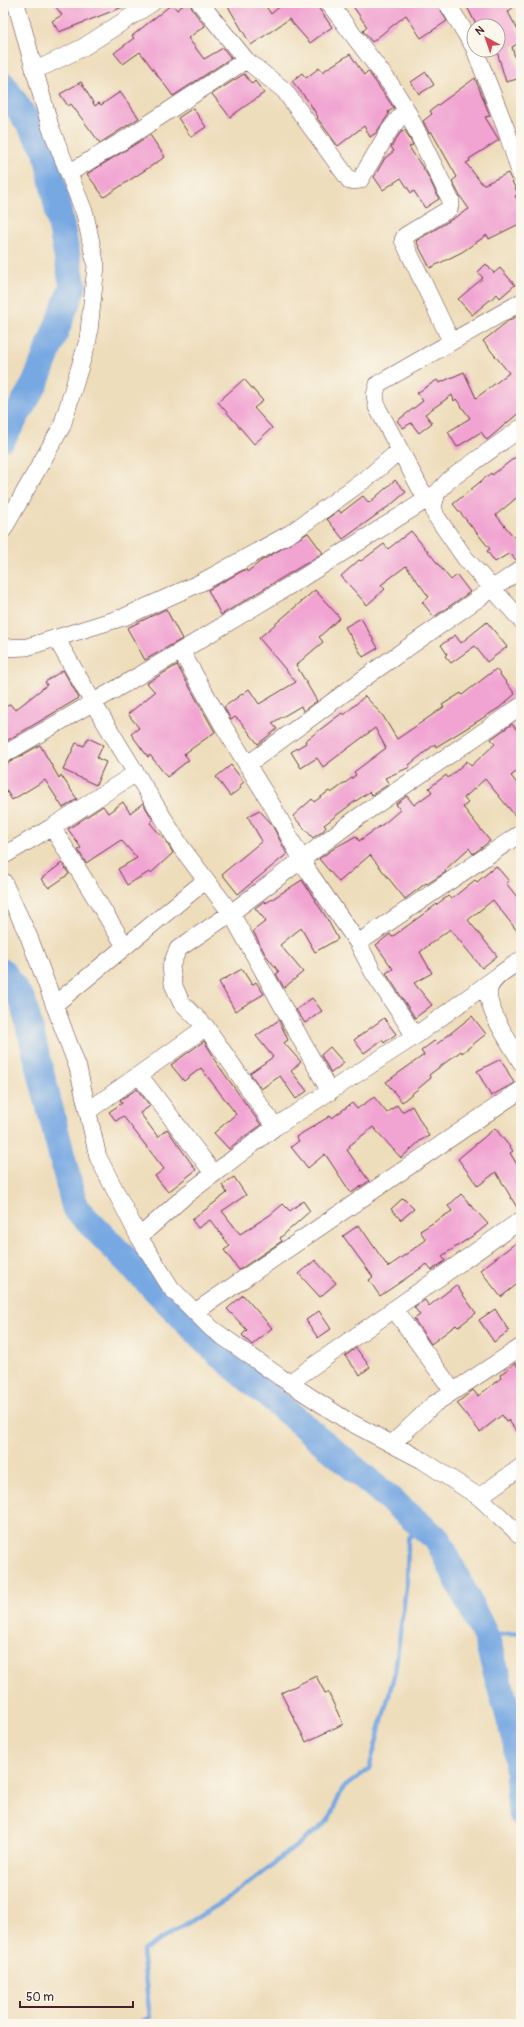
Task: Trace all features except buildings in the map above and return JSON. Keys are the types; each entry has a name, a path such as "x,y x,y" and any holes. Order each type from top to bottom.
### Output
{"street":[{"path":"3,530 62,426 88,340 96,266 85,214 50,126 16,3"},
{"path":"34,71 82,48 152,3"},
{"path":"200,3 246,60 284,90 350,181 356,182 360,180 389,131 406,109"},
{"path":"329,3 391,85 406,109 451,201 449,209 405,236 403,240 451,341"},
{"path":"447,3 466,34"},
{"path":"478,58 506,129 521,175"},
{"path":"69,173 124,140 246,60"},
{"path":"521,302 378,384 375,395 377,407 400,450 432,496 436,516 465,558 521,620"},
{"path":"3,755 302,578 432,496 449,480 521,428"},
{"path":"3,648 27,647 124,617 202,582 291,533 371,475 400,450"},
{"path":"247,765 374,671 521,569"},
{"path":"56,638 92,702 181,847 231,913 330,1092"},
{"path":"181,650 247,765 272,805 302,860 358,943 373,972 414,1036"},
{"path":"275,1127 206,1027 181,1002 173,984 171,966 178,949 231,913 357,818 521,706"},
{"path":"3,856 52,827 136,773"},
{"path":"52,827 126,946"},
{"path":"358,943 521,833"},
{"path":"54,1005 206,880"},
{"path":"3,881 29,938 78,1068 98,1157 139,1237 171,1288 212,1329 289,1383 346,1420 422,1460 479,1497 521,1536"},
{"path":"139,1237 186,1195 275,1127 414,1036 521,960"},
{"path":"498,976 489,988 489,1002 521,1062"},
{"path":"88,1111 206,1027"},
{"path":"139,1075 214,1174"},
{"path":"195,1312 521,1090"},
{"path":"289,1383 521,1220"},
{"path":"394,1309 452,1390"},
{"path":"392,1444 434,1404 452,1390 521,1347"},
{"path":"479,1497 521,1467"}],"waterway":[{"path":"3,85 46,149 73,286 35,384 3,438"},
{"path":"3,972 23,1002 75,1208 217,1352 438,1540 486,1637 516,1741 521,1813"},
{"path":"137,2024 150,2017 142,1951 231,1897 328,1821 343,1788 369,1769 395,1672 407,1580 408,1539 420,1525"},
{"path":"486,1637 521,1632"}]}
